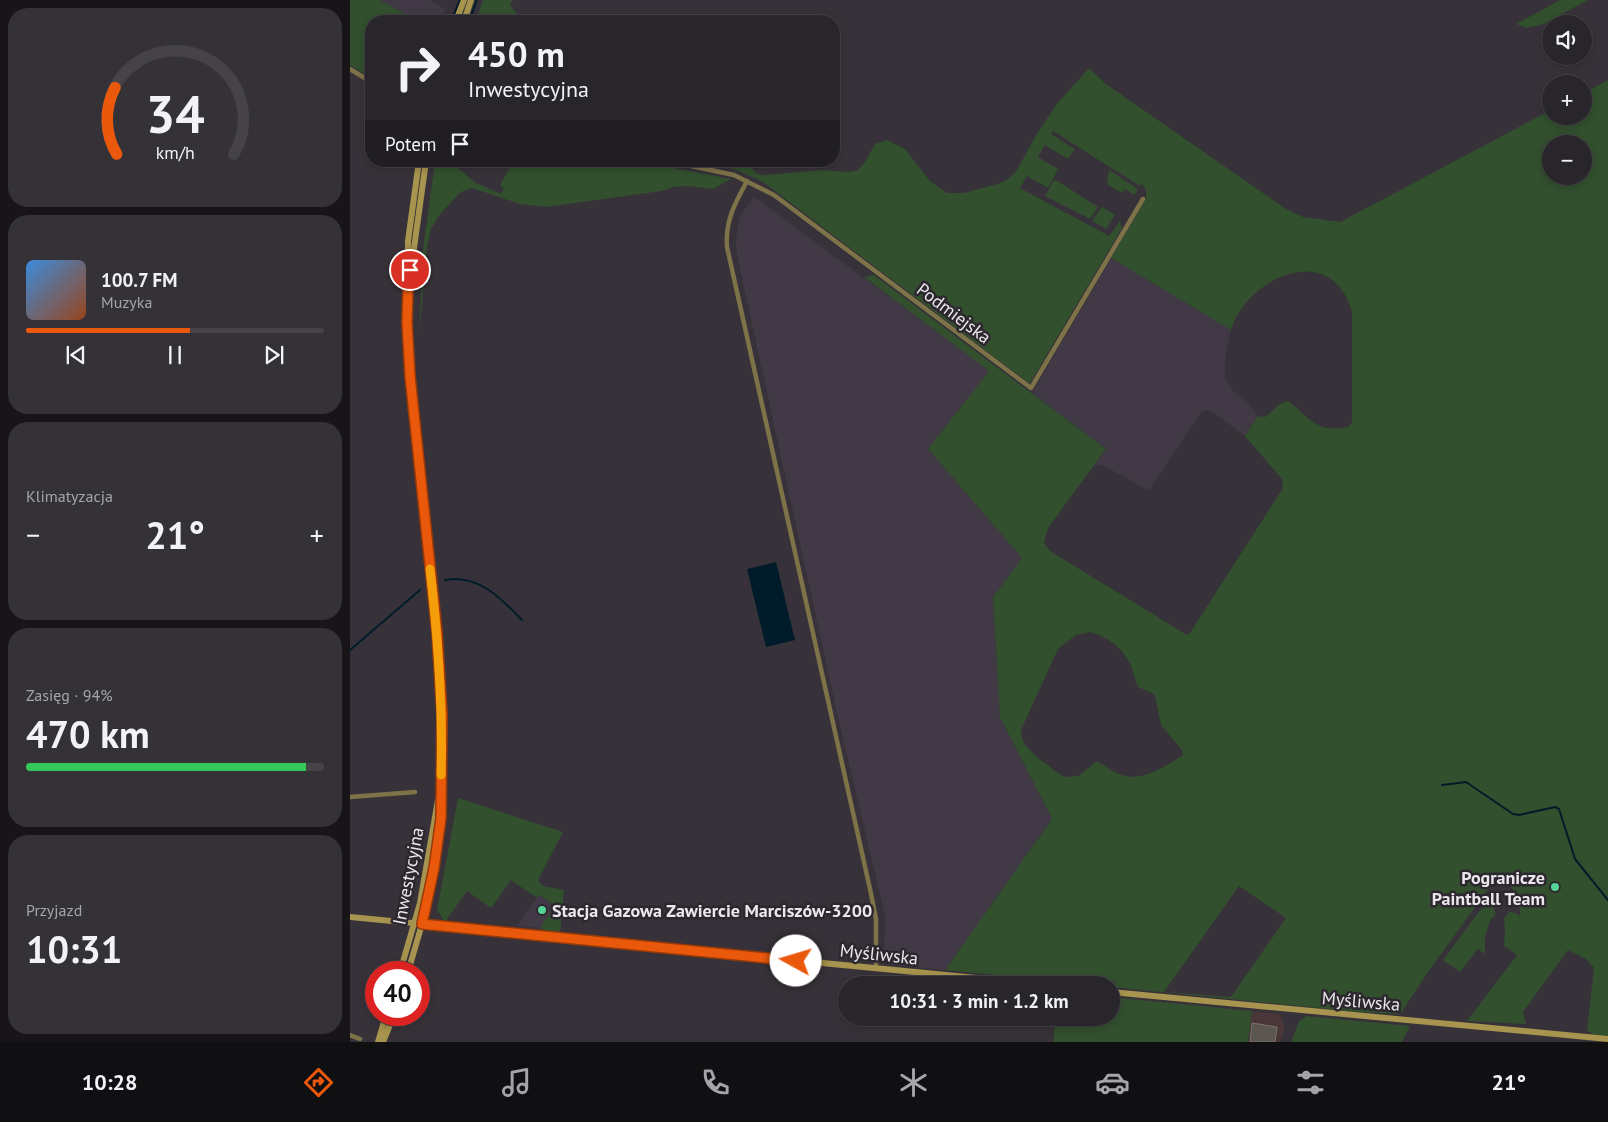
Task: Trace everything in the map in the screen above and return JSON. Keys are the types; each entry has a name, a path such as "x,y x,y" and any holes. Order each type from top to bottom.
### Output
{"street":[{"path":"458,15 464,0"},
{"path":"466,15 471,0"},
{"path":"350,68 365,78"},
{"name":"Inwestycyjna","path":"411,961 440,828 442,726 440,669 407,336 409,224 418,167"},
{"name":"Inwestycyjna","path":"408,288 425,167"},
{"name":"Podmiejska","path":"696,167 725,173 747,181 790,206 1031,388 1143,199"},
{"path":"747,181 734,204 728,222 726,232 727,247 870,889 876,919 876,968"},
{"path":"350,797 415,792"},
{"name":"Myśliwska","path":"350,916 957,976"},
{"name":"Inwestycyjna","path":"404,961 419,924"},
{"name":"Myśliwska","path":"1120,993 1608,1039"},
{"path":"378,1042 383,1026"},
{"path":"383,1042 390,1026"},
{"path":"350,1035 360,1038"}],"shaded area":[{"path":"380,0 429,0 445,9 443,15 407,15"},
{"path":"754,197 990,371 928,449 1022,558 993,597 1000,717 1052,819 945,970 893,965 884,955 885,916 839,721 739,264 736,245 740,216"},
{"path":"1111,258 1231,330 1225,358 1225,377 1233,391 1248,403 1258,416 1245,436 1213,412 1206,410 1201,412 1152,486 1147,490 1101,464 1094,467 1106,449 1032,393"},
{"path":"539,895 555,906 540,928 517,926"},
{"path":"1252,1011 1280,1014 1285,1028 1280,1042 1248,1042"}],"green space":[{"path":"350,0 380,0 407,15 365,15 365,74 350,65"},
{"path":"483,0 513,0 510,5 518,15 478,15"},
{"path":"1560,0 1588,0 1560,15 1542,15 1542,24 1527,28 1516,24"},
{"path":"1089,68 1106,84 1286,209 1303,217 1340,222 1542,115 1542,125 1592,125 1592,89 1608,80 1608,1037 1595,1036 1587,1030 1594,968 1586,959 1568,950 1523,1012 1526,1024 1467,1021 1517,955 1504,946 1504,918 1509,912 1520,916 1519,903 1512,888 1500,873 1428,972 1401,1013 1396,1014 1120,988 1120,976 1003,976 945,970 1052,819 1000,717 993,597 1022,558 928,449 989,371 864,277 874,275 1106,449 1048,528 1044,543 1050,551 1187,635 1283,488 1282,479 1245,436 1258,416 1265,417 1280,404 1288,401 1311,421 1324,427 1348,427 1352,423 1352,312 1342,290 1327,277 1309,272 1290,274 1271,282 1254,295 1240,311 1231,330 1111,258 1146,199 1146,191 1142,183 1140,186 1053,131 1051,134 1075,149 1068,159 1045,145 1038,157 1058,169 1048,188 1027,176 1020,188 1109,236 1120,221 1122,228 1030,383 763,182 734,169 722,167 751,167 757,174 766,175 821,170 849,172 858,170 875,144 887,140 905,149 930,181 947,193 964,193 998,184 1008,179 1017,170 1035,137 1056,105","holes":["1090,632 1112,642 1125,655 1130,663 1138,687 1155,696 1161,725 1182,750 1182,756 1158,770 1142,776 1125,776 1114,772 1097,761 1078,776 1064,777 1039,759 1026,746 1022,738 1021,730 1058,649 1076,635","1239,886 1286,918 1231,997 1164,992"]},
{"path":"434,167 456,167 476,183 501,194 504,189 500,185 510,167 668,167 731,179 713,189 688,186 674,187 662,191 546,207 520,204 472,188 461,192 440,214 431,229 427,246 419,337 423,250"},
{"path":"1109,170 1138,189 1134,195 1125,189 1122,193 1107,184"},
{"path":"1056,180 1098,207 1090,219 1045,196 1053,181"},
{"path":"1102,207 1115,215 1106,229 1092,221"},
{"path":"458,798 563,832 539,878 539,882 543,886 564,890 560,934 550,933 540,928 555,906 539,895 537,898 511,880 491,908 467,891 445,922 437,910"},
{"path":"1493,905 1496,915 1490,920 1485,937 1485,954 1478,949 1460,972 1443,960 1481,909"},
{"path":"1120,998 1252,1011 1248,1042 1053,1042 1055,1026 1120,1026"},
{"path":"1307,1016 1410,1026 1402,1042 1291,1042 1299,1021"}],"water":[{"path":"776,562 795,640 766,647 747,569"}],"building":[{"path":"1252,1023 1277,1027 1275,1042 1250,1042"}],"waterway":[{"path":"454,15 460,0"},
{"path":"471,15 477,0"},
{"path":"445,580 457,579 478,584 497,596 522,620"},
{"path":"350,650 420,590"},
{"path":"1442,785 1466,782 1513,814 1519,815 1555,807 1559,809 1575,859 1608,900"}],"slow traffic":[{"path":"430,569 442,702 441,775"}],"place":[{"name":"Pogranicze Paintball Team","path":"1555,887"},
{"name":"Stacja Gazowa Zawiercie Marciszów-3200","path":"542,910"}],"route":[{"path":"410,270 407,336 419,470 437,632 442,714 441,818 434,868 422,924 796,961"}]}
